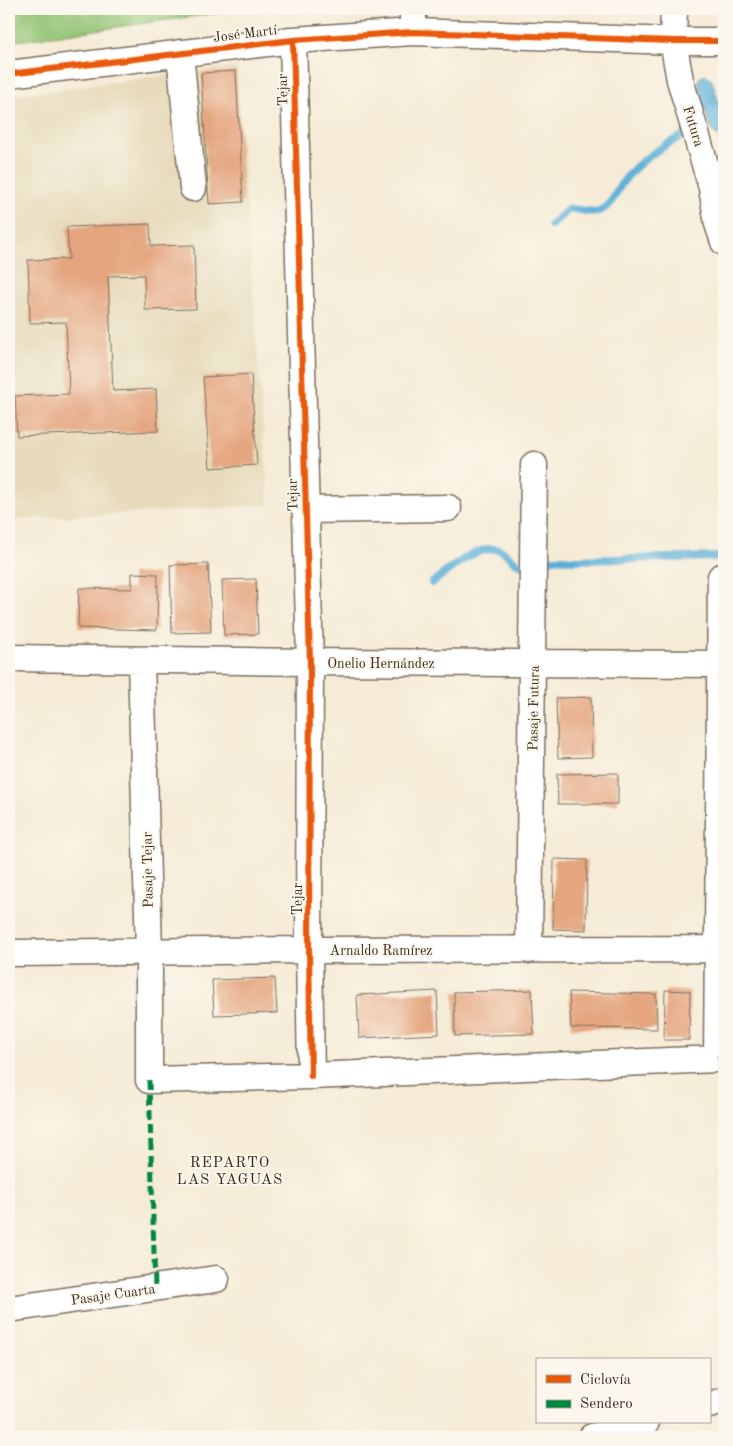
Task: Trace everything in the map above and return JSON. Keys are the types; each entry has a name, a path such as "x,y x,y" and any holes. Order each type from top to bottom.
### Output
{"street":[{"name":"Futura","path":"674,9 673,41 680,80 712,188 718,224 724,242"},
{"name":"José Martí","path":"9,74 293,40 413,20 673,41 724,42"},
{"name":"Tejar","path":"293,40 310,662 309,950 311,1076"},
{"path":"180,53 193,188"},
{"name":"Pasaje Futura","path":"530,950 534,465"},
{"path":"305,510 448,508"},
{"path":"311,1076 717,1059 721,949 721,577"},
{"name":"Onelio Hernández","path":"9,658 533,664 722,664"},
{"name":"Pasaje Tejar","path":"141,660 149,951 149,1080 311,1076"},
{"name":"Arnaldo Ramírez","path":"9,953 721,949"},
{"name":"Pasaje Cuarta","path":"9,1309 216,1279"},
{"path":"710,1405 724,1401"},
{"path":"592,1437 639,1424"}],"shaded area":[{"path":"236,66 269,505 9,520 9,96"}],"green space":[{"path":"9,9 247,9 9,42"}],"water":[{"path":"706,74 713,83 719,104 724,113 724,140 714,133 704,106 699,78"}],"building":[{"path":"236,71 243,202 209,204 201,73"},
{"path":"150,224 151,246 194,245 196,309 145,310 144,275 108,276 113,391 156,389 158,431 17,436 15,396 69,394 66,322 30,323 28,260 69,259 67,227"},
{"path":"251,374 257,465 210,468 203,377"},
{"path":"208,564 211,632 172,633 170,565"},
{"path":"132,573 158,574 157,630 78,628 79,588 132,589"},
{"path":"256,579 258,634 224,635 222,580"},
{"path":"591,697 592,757 558,758 556,698"},
{"path":"618,773 618,804 558,804 557,774"},
{"path":"554,859 587,860 586,930 553,929"},
{"path":"275,978 277,1013 214,1015 212,980"},
{"path":"532,990 534,1034 455,1036 454,992"},
{"path":"665,990 690,991 689,1040 664,1040"},
{"path":"437,991 439,1034 359,1038 357,995"},
{"path":"569,992 656,994 657,1029 571,1028"}],"waterway":[{"path":"551,225 569,209 591,212 603,209 610,203 623,182 636,167 684,135"},
{"path":"432,583 464,559 483,550 492,549 503,551 516,563 526,565 558,559 724,557"}],"marked path":[{"path":"717,1059 724,1058"},
{"path":"149,1080 155,1288"}],"cycle path":[{"path":"9,74 293,40 413,32 724,41"},
{"path":"293,40 310,662 309,950 311,1076"}],"district":[{"name":"REPARTO LAS YAGUAS","path":"230,1170"}]}
